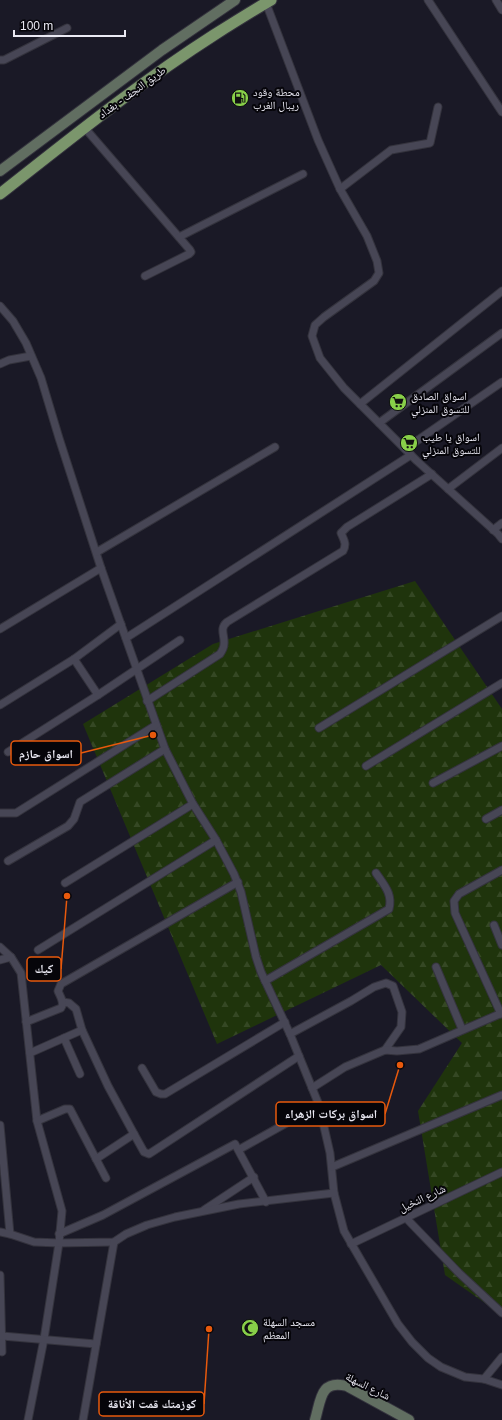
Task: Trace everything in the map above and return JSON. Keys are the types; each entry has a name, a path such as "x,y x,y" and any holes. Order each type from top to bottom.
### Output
{"main road":[{"name":"طريق النجف - بغداد","path":"0,194 84,127 179,58 268,2"}],"street":[{"path":"0,171 162,50 235,0"},
{"path":"428,0 502,112"},
{"path":"496,0 502,10"},
{"path":"268,2 318,140 340,190 367,236 378,261 379,273 374,281 315,325 312,336 320,358 344,388 411,455 502,539"},
{"path":"0,60 4,60 67,28"},
{"path":"340,190 391,150 430,143 438,107"},
{"path":"84,127 190,250 190,253 145,276"},
{"path":"179,238 303,174"},
{"path":"360,404 502,291"},
{"path":"0,306 13,321 26,342 41,378 59,438 102,568 165,749 193,804 216,840 238,882 245,904 256,957 265,981 290,1034 318,1105 332,1167 334,1193 344,1231 398,1324 428,1358 441,1367 465,1377 484,1379 502,1385"},
{"path":"379,423 502,333"},
{"path":"0,364 9,360 32,356"},
{"path":"405,449 502,382"},
{"path":"97,552 275,447"},
{"path":"448,489 502,448"},
{"path":"126,638 411,455"},
{"path":"148,701 220,654 224,646 222,630 224,625 343,551 346,546 346,542 341,533 347,527 432,474"},
{"path":"493,530 502,523"},
{"path":"0,629 102,568"},
{"path":"319,728 502,616"},
{"path":"0,705 74,659 121,624"},
{"path":"8,752 98,695 180,640"},
{"path":"74,659 98,695"},
{"path":"366,766 502,683"},
{"path":"0,812 16,813 156,725"},
{"path":"433,783 502,746"},
{"path":"8,861 68,826 74,820 80,802 165,749"},
{"path":"65,883 193,804"},
{"path":"486,819 502,810"},
{"path":"38,950 216,840"},
{"path":"312,1088 345,1066 385,1050 397,1051 419,1048 502,1013 455,912 454,901 459,894 502,870"},
{"path":"265,981 389,908 390,894 376,873"},
{"path":"26,1022 61,1008 63,1002 58,991 61,984 238,882"},
{"path":"494,925 502,944"},
{"path":"0,948 11,957 21,973 37,1121 62,1212 59,1243 44,1339 28,1420"},
{"path":"0,960 11,957"},
{"path":"436,967 462,1029"},
{"path":"290,1034 374,987 386,983 393,986 402,1012 401,1027 385,1050"},
{"path":"63,1002 69,1003 76,1009 82,1030 108,1086 144,1152 149,1154 299,1056"},
{"path":"142,1068 156,1092 165,1094 284,1022"},
{"path":"30,1053 82,1030"},
{"path":"64,1038 80,1074"},
{"path":"332,1167 502,1095"},
{"path":"240,1149 318,1105"},
{"path":"37,1121 65,1109 70,1109 106,1178"},
{"path":"0,1124 10,1234"},
{"path":"96,1159 134,1134"},
{"path":"59,1234 103,1215 235,1144 240,1149 266,1202"},
{"name":"شارع النخيل","path":"351,1244 502,1172"},
{"path":"200,1212 254,1177"},
{"path":"0,1232 34,1242 114,1242 126,1234 147,1225 175,1217 239,1204 334,1193"},
{"path":"406,1218 502,1313"},
{"path":"83,1420 114,1242"},
{"path":"0,1275 2,1352"},
{"path":"2,1336 96,1344"},
{"path":"484,1379 502,1357"},
{"name":"شارع السهلة","path":"315,1420 322,1395 325,1390 333,1384 347,1386 392,1416 408,1420"}],"green space":[{"path":"415,581 502,709 502,1315 445,1275 418,1111 462,1043 381,965 217,1044 83,724 213,644"}],"place":[{"name":"محطة وقود ريبال الغرب","path":"240,98"},
{"name":"اسواق الصادق للتسوق المنزلي","path":"398,402"},
{"name":"اسواق يا طيب للتسوق المنزلي","path":"409,443"},
{"name":"اسواق حازم","path":"153,735"},
{"name":"كيك","path":"67,896"},
{"name":"اسواق بركات الزهراء","path":"400,1065"},
{"name":"مسجد السهلة المعظم","path":"250,1328"},
{"name":"كوزمتك قمت الأناقة","path":"209,1329"}]}
